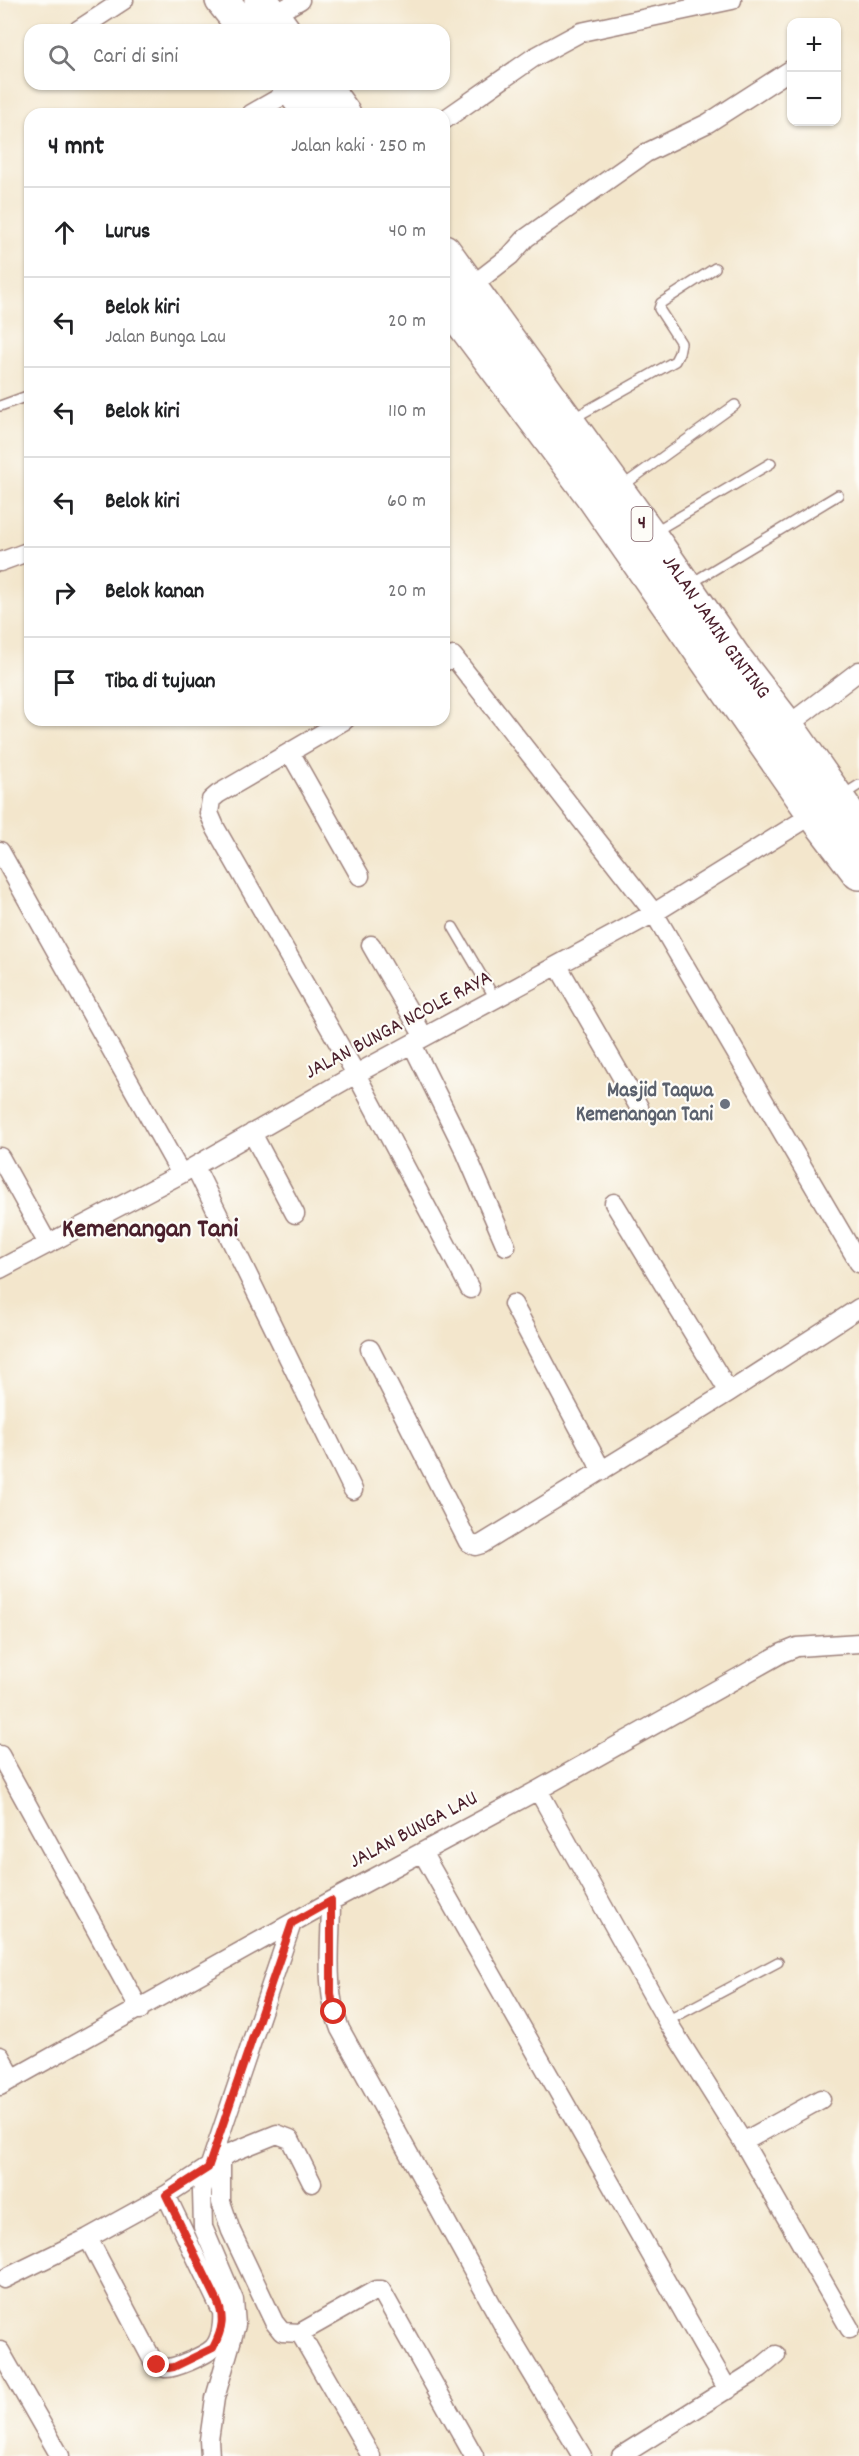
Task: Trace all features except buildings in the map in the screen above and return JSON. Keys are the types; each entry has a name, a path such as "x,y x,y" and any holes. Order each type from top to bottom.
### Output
{"highway":[{"path":"222,0 272,15"},
{"path":"304,93 333,108"},
{"name":"JALAN JAMIN GINTING","path":"450,270 457,292 594,498 837,799 859,873"},
{"name":"JALAN JAMIN GINTING","path":"457,292 567,422 649,534 733,656 787,726 859,830"}],"street":[{"path":"87,24 124,0"},
{"path":"450,116 533,58 581,32 732,0"},
{"path":"457,292 510,256 526,238 646,153 671,143 708,123 787,72"},
{"path":"265,108 304,93"},
{"path":"0,562 24,553"},
{"path":"450,658 654,913 859,1263"},
{"path":"787,726 859,670"},
{"path":"335,726 218,794 211,800 209,813 356,1074 470,1289"},
{"path":"291,752 360,876"},
{"name":"JALAN BUNGA NCOLE RAYA","path":"0,1269 188,1170 356,1074 654,913 837,799"},
{"path":"0,850 188,1170 353,1490"},
{"path":"371,945 418,1041 506,1246"},
{"path":"558,966 639,1107"},
{"path":"252,1133 295,1214"},
{"path":"0,1157 48,1244"},
{"path":"614,1203 729,1392"},
{"path":"513,1304 602,1471"},
{"path":"370,1349 468,1542 475,1546 483,1544 602,1471 859,1308"},
{"name":"JALAN BUNGA LAU","path":"6,2083 782,1653 797,1647 859,1643"},
{"path":"0,1755 140,2010"},
{"path":"538,1790 667,2021 743,2142 850,2329"},
{"path":"422,1852 728,2390"},
{"path":"331,1901 331,1993 340,2029 502,2323 582,2456"},
{"path":"210,2456 209,2440 215,2398 236,2325 234,2300 203,2227 202,2192 215,2163 292,1923"},
{"path":"0,2056 6,2083"},
{"path":"743,2142 821,2099"},
{"path":"4,2279 88,2238 166,2195 215,2163 276,2134 290,2139 312,2183"},
{"path":"215,2163 221,2202 231,2231 274,2322 282,2332 300,2333 376,2290 381,2290 474,2456"},
{"path":"88,2238 157,2365 168,2368 213,2348 221,2329 222,2312 166,2195"},
{"path":"300,2333 371,2456"},
{"path":"0,2351 60,2456"},
{"path":"621,2456 759,2370 776,2355"}],"lane":[{"path":"567,422 675,361 681,343 661,316 659,309 661,303 715,268"},
{"path":"0,406 24,396"},
{"path":"616,490 735,405"},
{"path":"649,534 771,462"},
{"path":"686,587 838,495"},
{"path":"453,927 496,1000"},
{"path":"667,2021 778,1962"}],"place":[{"name":"Masjid Taqwa Kemenangan Tani","path":"725,1104"}],"district":[{"name":"Kemenangan Tani","path":"150,1230"}],"route":[{"path":"157,2365 174,2367 213,2348 223,2320 216,2298 166,2195 208,2168 292,1923 331,1901 331,1993 334,2012"}]}
